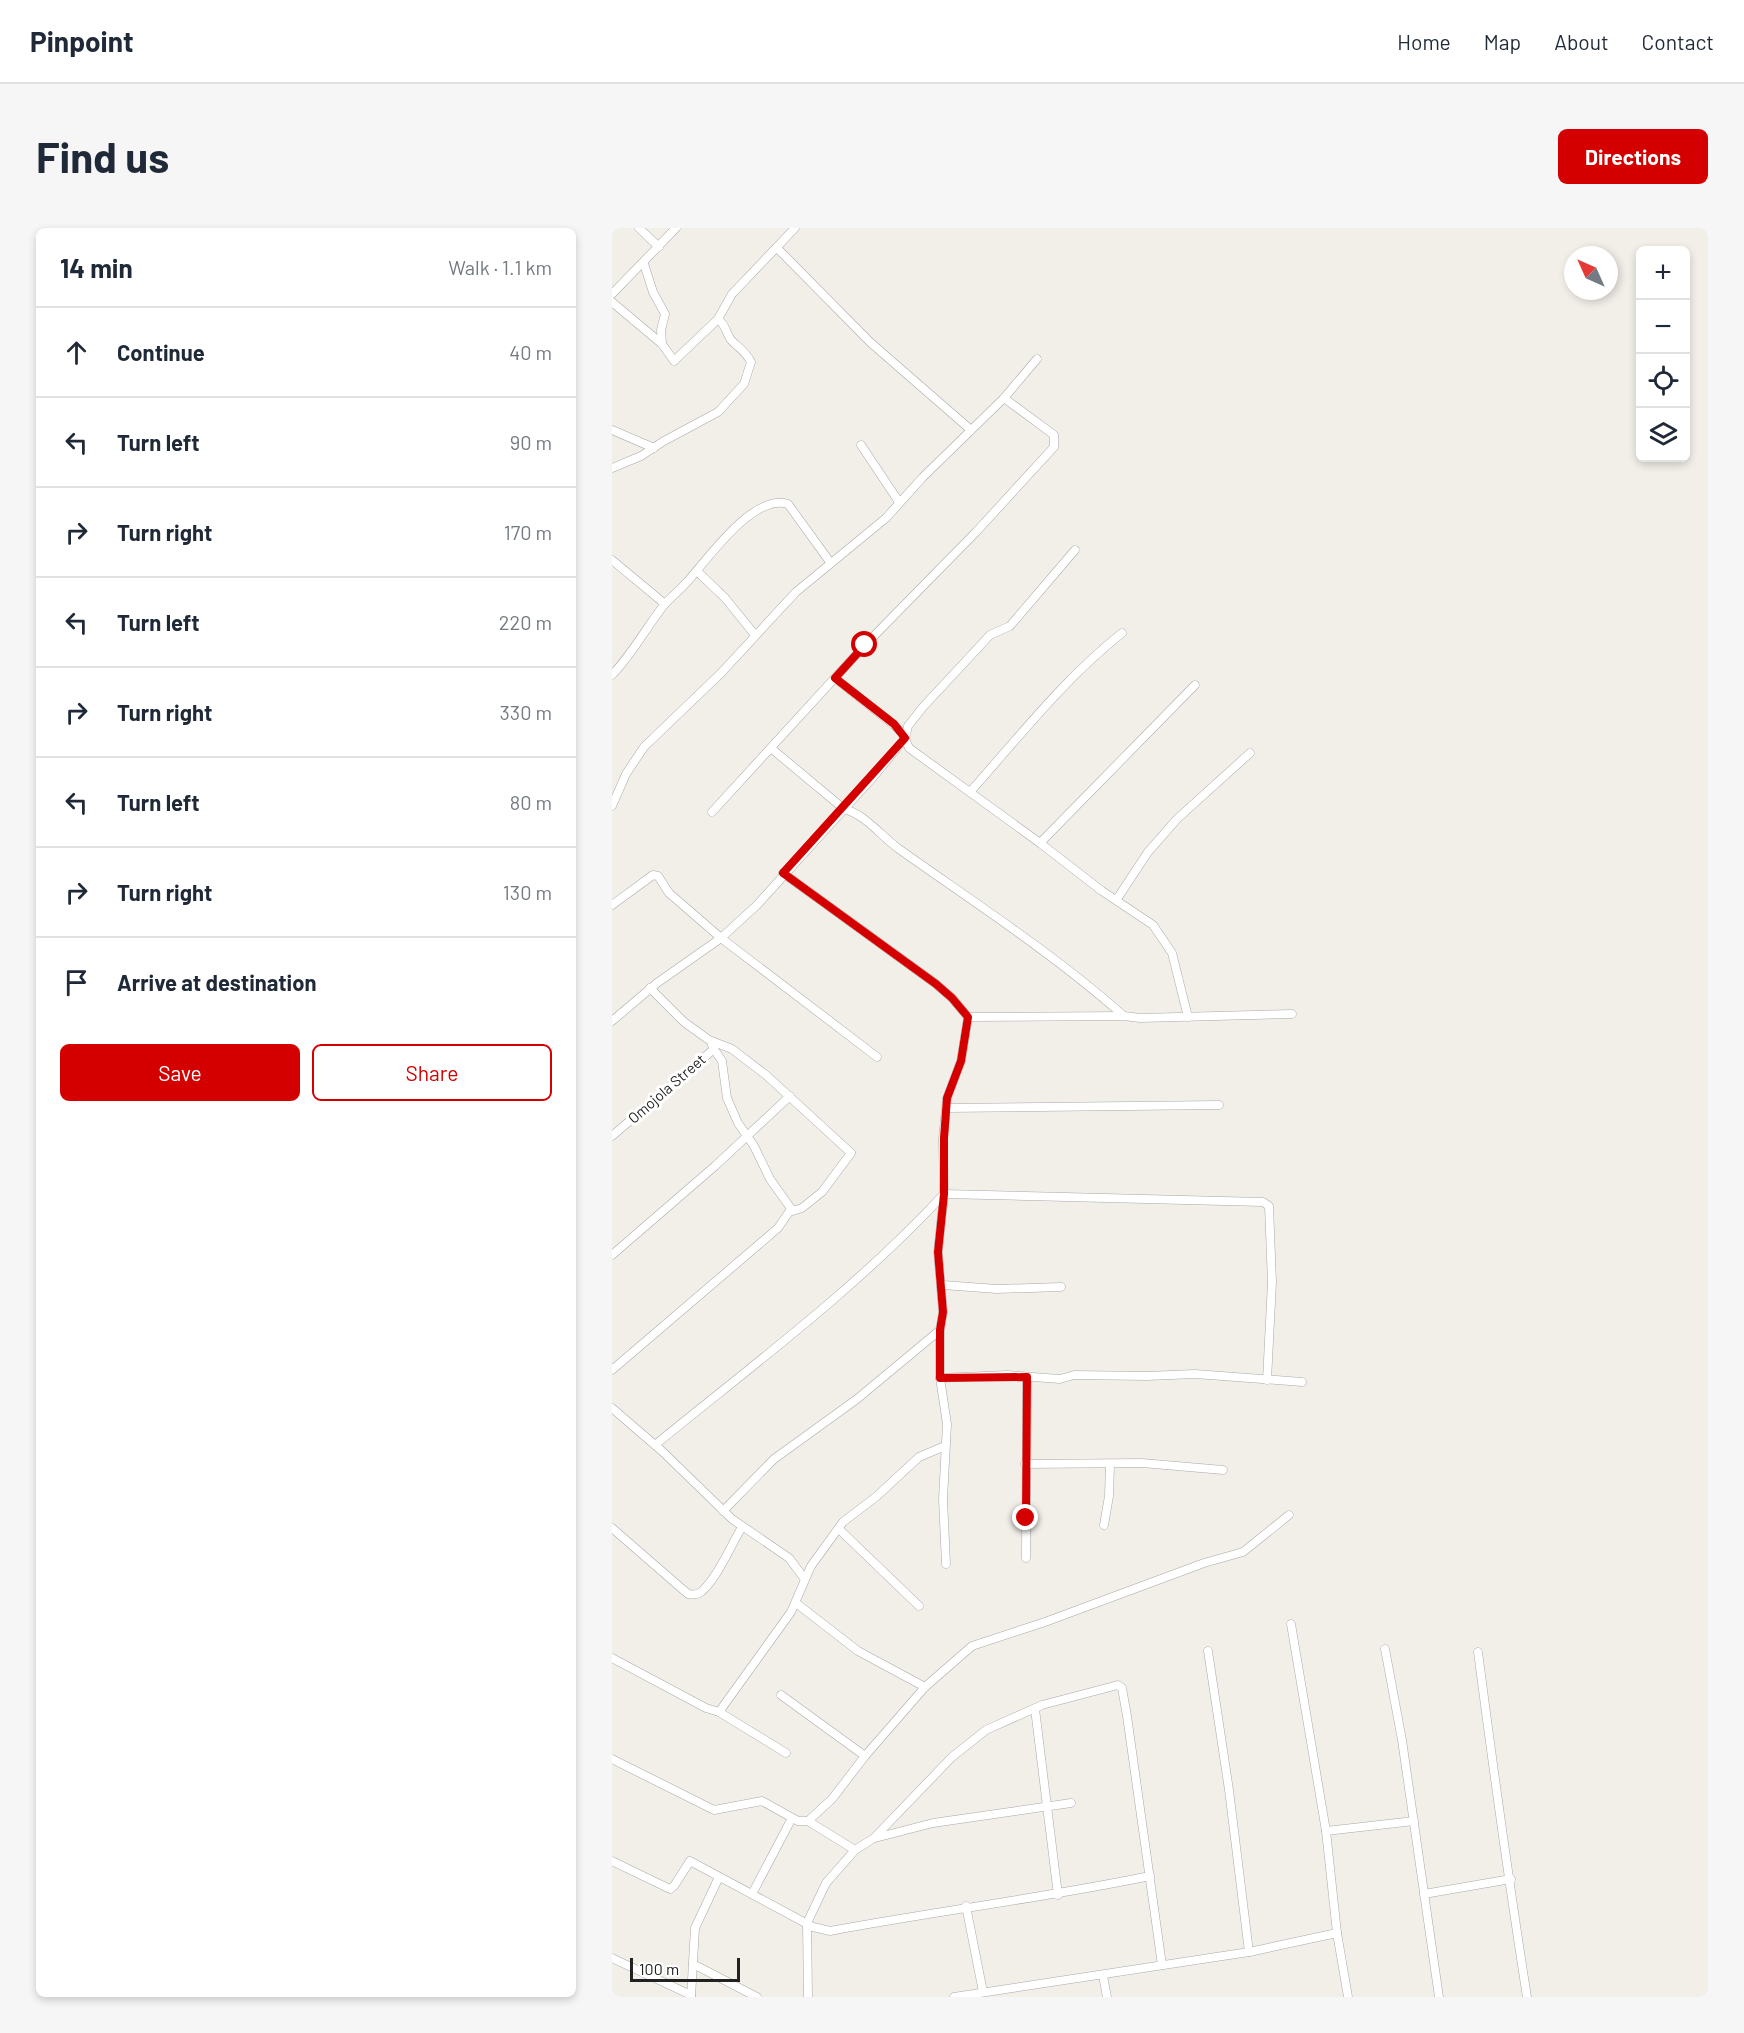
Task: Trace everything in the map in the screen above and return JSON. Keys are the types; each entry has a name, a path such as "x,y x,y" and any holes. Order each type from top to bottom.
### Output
{"street":[{"path":"639,228 659,247"},
{"path":"612,294 644,264 676,228"},
{"path":"612,302 662,344 674,361 718,320 732,294 795,228"},
{"path":"777,248 871,343 971,430"},
{"path":"644,264 653,292 665,314 661,330 662,344"},
{"path":"612,468 641,456 718,412 744,384 751,362 745,351 730,339 724,324 718,320"},
{"path":"612,806 626,774 644,747 796,592 886,518 899,502 1004,398 1037,359"},
{"path":"712,812 835,678 1054,447 1056,439 1054,435 1004,398"},
{"path":"612,430 654,448"},
{"path":"861,445 899,502"},
{"path":"612,675 665,604 697,571 703,560 742,522 763,507 779,501 788,504 831,562"},
{"path":"612,1020 650,988 721,938 757,905 905,738 911,721 990,635 1010,626 1076,550"},
{"path":"612,560 665,604"},
{"path":"697,571 725,598 755,635"},
{"path":"970,792 1077,673 1122,633"},
{"path":"835,678 894,724 905,738 909,748 1102,891 1153,925 1164,938 1177,967 1188,1017"},
{"path":"1040,843 1195,685"},
{"path":"772,749 844,809 857,814 887,840 1013,928 1124,1016"},
{"path":"1117,899 1148,852 1177,819 1250,753"},
{"path":"783,873 936,984 968,1017 961,1061 950,1087 947,1108 944,1138 944,1194 938,1252 943,1285 940,1378 946,1412 943,1499 946,1564"},
{"path":"612,905 656,874 669,893 721,938 877,1057"},
{"path":"612,1370 778,1228 792,1210 802,1208 822,1192 851,1153 790,1096 732,1049 709,1040 684,1023 650,988"},
{"path":"968,1017 1188,1017 1292,1014"},
{"name":"Omojola Street","path":"612,1136 714,1049 709,1040"},
{"path":"714,1049 722,1061 722,1074 729,1103 770,1179 792,1210"},
{"path":"612,1255 790,1096"},
{"path":"947,1108 1219,1105"},
{"path":"655,1445 832,1301 910,1231 944,1194 1263,1202 1269,1206 1272,1271 1267,1380"},
{"path":"943,1285 997,1289 1061,1287"},
{"path":"723,1511 774,1459 857,1399 940,1330"},
{"path":"940,1378 1060,1379 1074,1375 1195,1374 1302,1382"},
{"path":"1026,1558 1027,1377"},
{"path":"612,1408 655,1445 723,1511 742,1527 789,1558 804,1578"},
{"path":"719,1712 796,1603 804,1578 839,1528 919,1457 945,1446"},
{"path":"1025,1464 1142,1463 1223,1470"},
{"path":"1104,1525 1109,1496 1110,1464"},
{"path":"808,1821 832,1799 865,1756 925,1687 972,1646 1045,1622 1204,1563 1243,1552 1289,1515"},
{"path":"612,1528 688,1593 695,1595 701,1592 713,1576 742,1527"},
{"path":"839,1528 919,1606"},
{"path":"796,1603 858,1651 925,1687"},
{"path":"1291,1624 1326,1831 1337,1933 1348,1997"},
{"path":"1385,1648 1414,1821 1439,1997"},
{"path":"1208,1651 1229,1791 1249,1952"},
{"path":"1478,1652 1511,1879 1520,1964 1527,1997"},
{"path":"612,1658 706,1708 719,1712 786,1753"},
{"path":"808,1997 807,1923 826,1882 855,1850 873,1838 952,1757 973,1739 999,1723 1042,1705 1120,1686 1127,1716 1162,1965"},
{"path":"781,1695 865,1756"},
{"path":"1035,1709 1058,1895"},
{"path":"612,1759 714,1810 762,1801 792,1818 808,1821 855,1850"},
{"path":"873,1838 933,1823 1071,1803"},
{"path":"752,1894 792,1818"},
{"path":"1326,1831 1414,1821"},
{"path":"612,1861 669,1889 674,1886 690,1861 807,1923 830,1931 966,1906 1058,1895 1150,1876"},
{"path":"612,1958 691,1996 695,1928 719,1877"},
{"path":"1424,1894 1511,1879"},
{"path":"966,1906 983,1992"},
{"path":"954,1997 1249,1952 1337,1933"},
{"path":"693,1964 757,1997"},
{"path":"1103,1976 1107,1997"}],"route":[{"path":"865,645 835,678 894,724 905,738 875,775 783,873 936,984 968,1017 961,1061 947,1098 944,1194 938,1252 943,1285 940,1378 1007,1375 1027,1377 1026,1518"}]}
